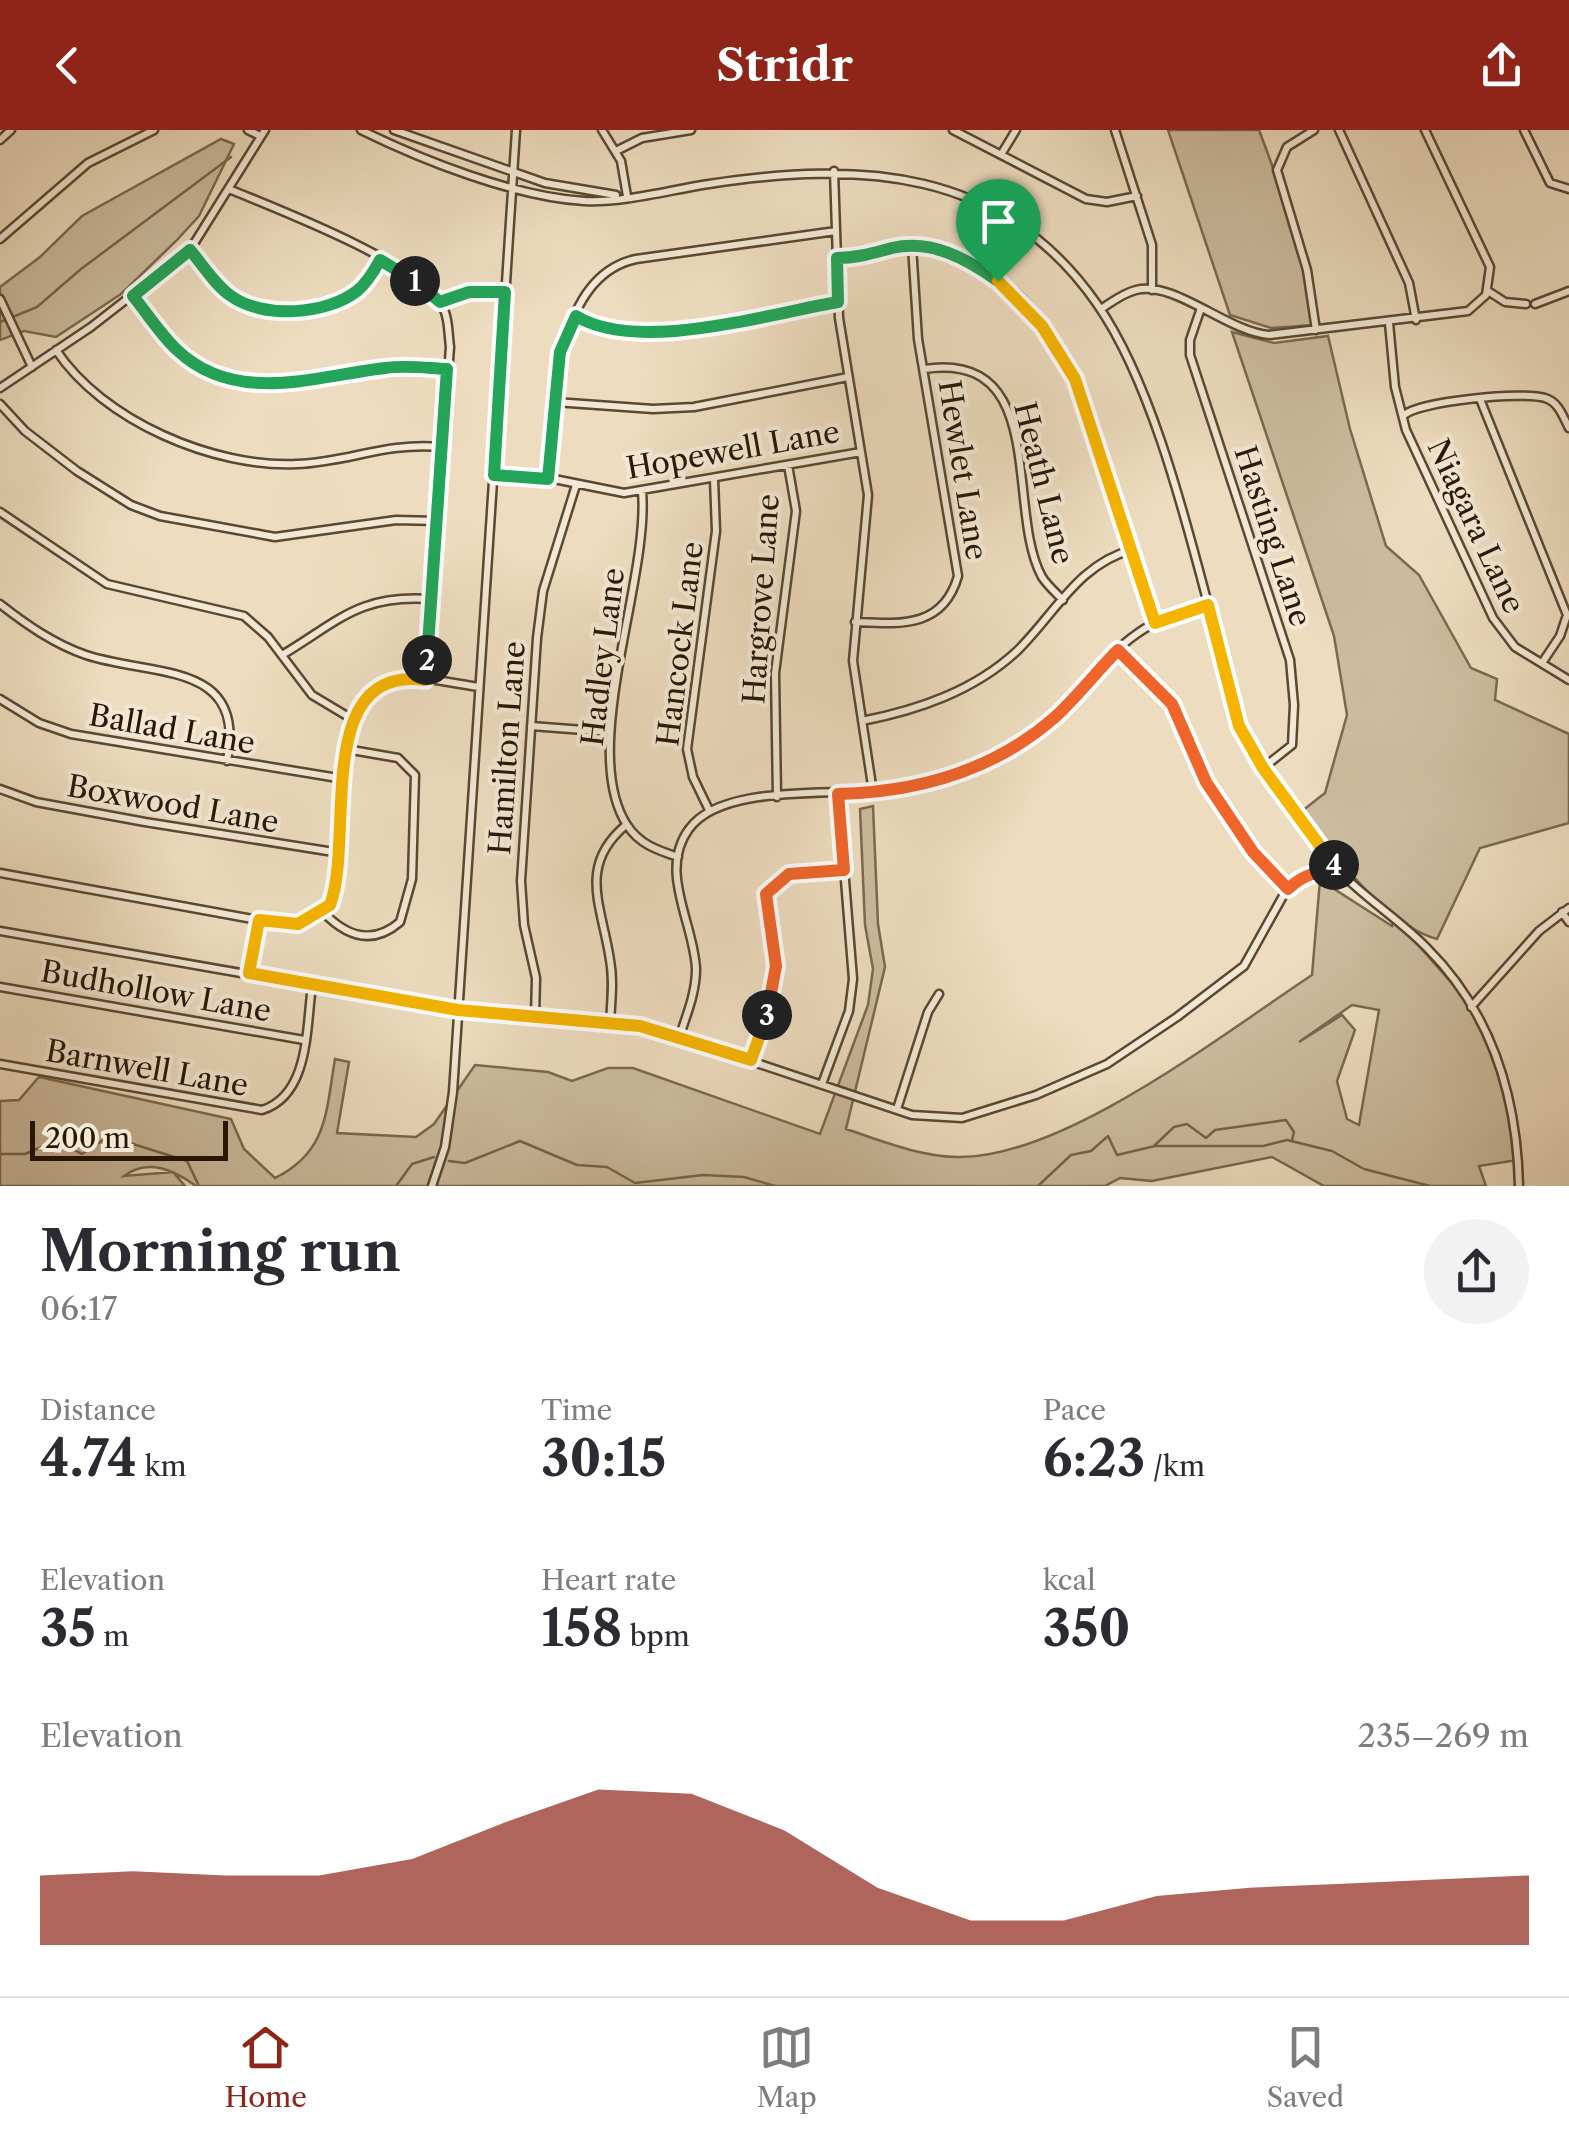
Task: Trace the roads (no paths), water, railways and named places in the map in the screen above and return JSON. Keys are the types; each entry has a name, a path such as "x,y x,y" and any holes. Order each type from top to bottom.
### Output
{"street":[{"path":"0,140 10,130"},
{"path":"0,239 88,162 154,130"},
{"path":"0,388 133,296 190,250 262,133 248,130"},
{"path":"361,130 512,186 578,200 834,172 916,180 984,206 1056,253 1100,309 1138,384 1208,605 1239,726 1263,768 1326,856 1426,947 1471,1007 1492,1042 1509,1092 1519,1186"},
{"path":"394,130 555,186 627,196"},
{"path":"432,1186 449,1132 516,130"},
{"path":"602,130 616,151 627,196"},
{"path":"616,151 642,138 691,130"},
{"path":"953,130 1086,200 1107,202 1137,196"},
{"path":"1002,153 1016,130"},
{"path":"1114,130 1154,255 1152,290"},
{"path":"1314,130 1287,147 1277,170 1306,270 1316,331"},
{"path":"1338,130 1406,274 1416,320"},
{"path":"1100,309 1133,291 1152,290 1255,333 1316,331 1468,311 1488,292 1490,267 1425,130"},
{"path":"1524,130 1550,183 1569,189"},
{"path":"834,172 838,302 868,518 853,671 873,792"},
{"path":"228,190 334,233 380,260 440,302 447,319 447,369 425,680"},
{"path":"548,479 560,352 576,316 604,275 627,261 836,231"},
{"path":"837,258 912,246 942,250 970,262 1006,288 1049,334 1085,404 1155,623"},
{"name":"Hewlet Lane","path":"855,622 895,626 920,621 947,600 958,576 924,369 912,246"},
{"path":"190,250 233,298 275,310 339,301 360,288 380,260"},
{"path":"1488,292 1505,302 1531,304 1569,291"},
{"path":"440,302 469,292 505,292"},
{"path":"133,296 176,350 201,367 230,378 294,384 383,368 447,369"},
{"path":"0,299 32,366"},
{"path":"576,316 605,329 665,333 838,302"},
{"name":"Hasting Lane","path":"1200,308 1190,340 1192,363 1292,671 1292,745 1263,768"},
{"name":"Niagara Lane","path":"1389,322 1395,387 1406,430 1497,627 1516,647 1569,680"},
{"path":"56,350 78,379 133,420 196,448 297,464 386,446 441,447"},
{"name":"Heath Lane","path":"924,369 961,368 984,380 1002,397 1012,429 1039,570 1063,600"},
{"path":"554,402 684,408 848,376"},
{"name":"Niagara Lane","path":"1404,416 1416,408 1480,399 1544,397 1557,406 1569,428"},
{"path":"1480,399 1567,616 1560,636 1542,663"},
{"path":"0,404 17,425 77,472 122,500 160,516 275,538 396,520 437,521"},
{"name":"Hopewell Lane","path":"494,475 548,479 612,493 642,492 861,452"},
{"name":"Hargrove Lane","path":"778,797 774,683 796,511 788,465"},
{"name":"Hancock Lane","path":"709,810 693,777 687,749 716,531 714,479"},
{"name":"Hamilton Lane","path":"535,1017 536,978 521,893 531,726 541,600 576,486"},
{"name":"Hadley Lane","path":"626,825 616,794 610,732 643,527 642,492"},
{"path":"0,512 107,584 244,616 282,654 312,695 352,719"},
{"path":"862,721 920,708 990,672 1016,652 1094,566 1132,550"},
{"path":"282,654 362,605 388,598 431,600"},
{"path":"0,604 59,644 107,661 182,676 208,688 230,718 227,761"},
{"path":"680,1035 694,990 696,966 678,882 678,857 690,827 709,810 742,800 873,792 944,780 1020,741 1059,713 1118,650 1155,623 1208,605"},
{"path":"1118,650 1172,704 1206,782 1253,852 1288,889"},
{"path":"0,873 298,924 323,912 337,886 346,749 352,719 360,704 381,686 399,680 480,688"},
{"name":"Ballad Lane","path":"0,699 60,732 344,779"},
{"path":"531,726 610,732"},
{"path":"323,912 345,932 377,935 400,922 411,888 415,776 398,758 346,749"},
{"name":"Boxwood Lane","path":"0,789 36,802 340,853"},
{"path":"822,1084 852,990 838,794"},
{"path":"610,1022 612,968 597,871 606,844 626,825 646,845 678,857"},
{"path":"0,931 458,1010 610,1022 680,1035 896,1110 925,1117 974,1116 1119,1057 1244,966 1288,889 1326,856"},
{"path":"751,1060 776,975 765,903 769,888 789,874 844,870"},
{"path":"1303,876 1333,872 1344,876"},
{"path":"1471,1007 1565,910 1569,922"},
{"path":"249,973 259,920"},
{"name":"Barnwell Lane","path":"0,1064 255,1111 274,1106 292,1088 312,986"},
{"name":"Budhollow Lane","path":"0,987 304,1040"},
{"path":"896,1110 928,1012 939,994"}],"waterway":[{"path":"0,322 37,307 81,269 231,157"},
{"path":"1155,1145 1174,1127 1187,1124 1206,1138 1215,1130 1286,1120 1294,1132 1292,1140"},
{"path":"1038,1186 1071,1155 1091,1151 1108,1136 1117,1155 1155,1146 1263,1146 1287,1140 1332,1151 1364,1169 1430,1186"},
{"path":"0,1154 25,1154 56,1141 82,1154 103,1140 114,1138 187,1161 199,1186"},
{"path":"449,1161 465,1163 520,1141 577,1165 607,1167 635,1183 703,1175 744,1177 775,1186"},
{"path":"396,1186 412,1164 434,1157"}]}
